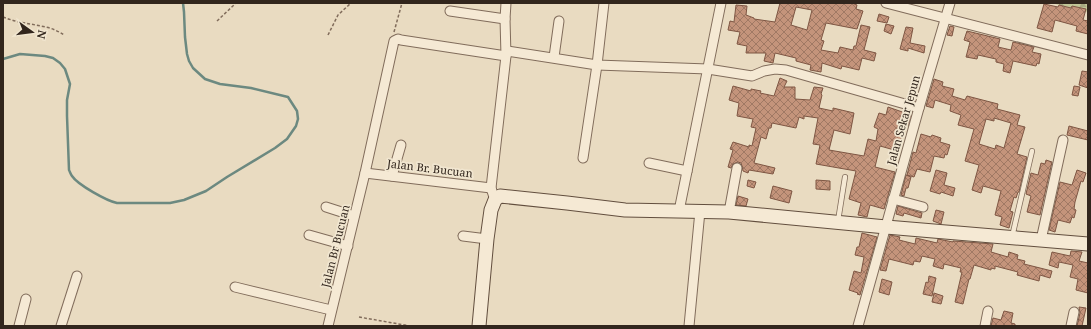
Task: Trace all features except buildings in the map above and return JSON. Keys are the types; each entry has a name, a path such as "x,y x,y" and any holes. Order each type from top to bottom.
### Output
{"main road":[{"path":"479,326 487,239 493,194 625,210 729,212 838,223 1088,244"}],"street":[{"path":"493,194 506,54 506,3"},
{"path":"584,158 598,65 604,3"},
{"path":"679,211 721,3"},
{"path":"886,3 910,6 945,19 1088,55"},
{"name":"Jalan Sekar Jepun","path":"858,326 918,108 950,3"},
{"path":"450,11 505,19"},
{"path":"554,57 559,21"},
{"path":"394,41 398,39 506,54 554,57 598,65 708,69 752,76 769,70 786,70 918,108"},
{"name":"Jalan Br Bucuan","path":"328,326 365,173 394,41"},
{"path":"1041,240 1063,140"},
{"path":"392,176 401,145"},
{"path":"649,163 687,171"},
{"path":"729,212 738,168"},
{"name":"Jalan Br. Bucuan","path":"365,173 392,176 493,194"},
{"path":"893,199 923,207"},
{"path":"326,207 354,216"},
{"path":"689,326 700,211"},
{"path":"309,235 348,246"},
{"path":"464,236 487,239"},
{"path":"61,326 78,276"},
{"path":"235,287 331,310"},
{"path":"19,326 26,299"},
{"path":"985,326 988,311"},
{"path":"1071,326 1074,312"}],"lane":[{"path":"1012,237 1032,151"},
{"path":"838,223 845,177"}],"path":[{"path":"217,21 236,3"},
{"path":"328,35 338,15 351,3"},
{"path":"394,41 394,34 402,3"},
{"path":"3,17 14,22 52,29 64,34"},
{"path":"359,317 410,326"}],"green space":[{"path":"1051,3 1088,3 1088,12"}],"waterway":[{"path":"3,59 20,54 45,56 53,58 65,69 70,84 67,100 69,170 75,180 80,184 100,196 117,203 170,203 184,200 206,191 275,148 287,139 296,126 298,119 297,111 288,97 251,88 220,84 205,79 193,68 187,54 183,3"}]}
